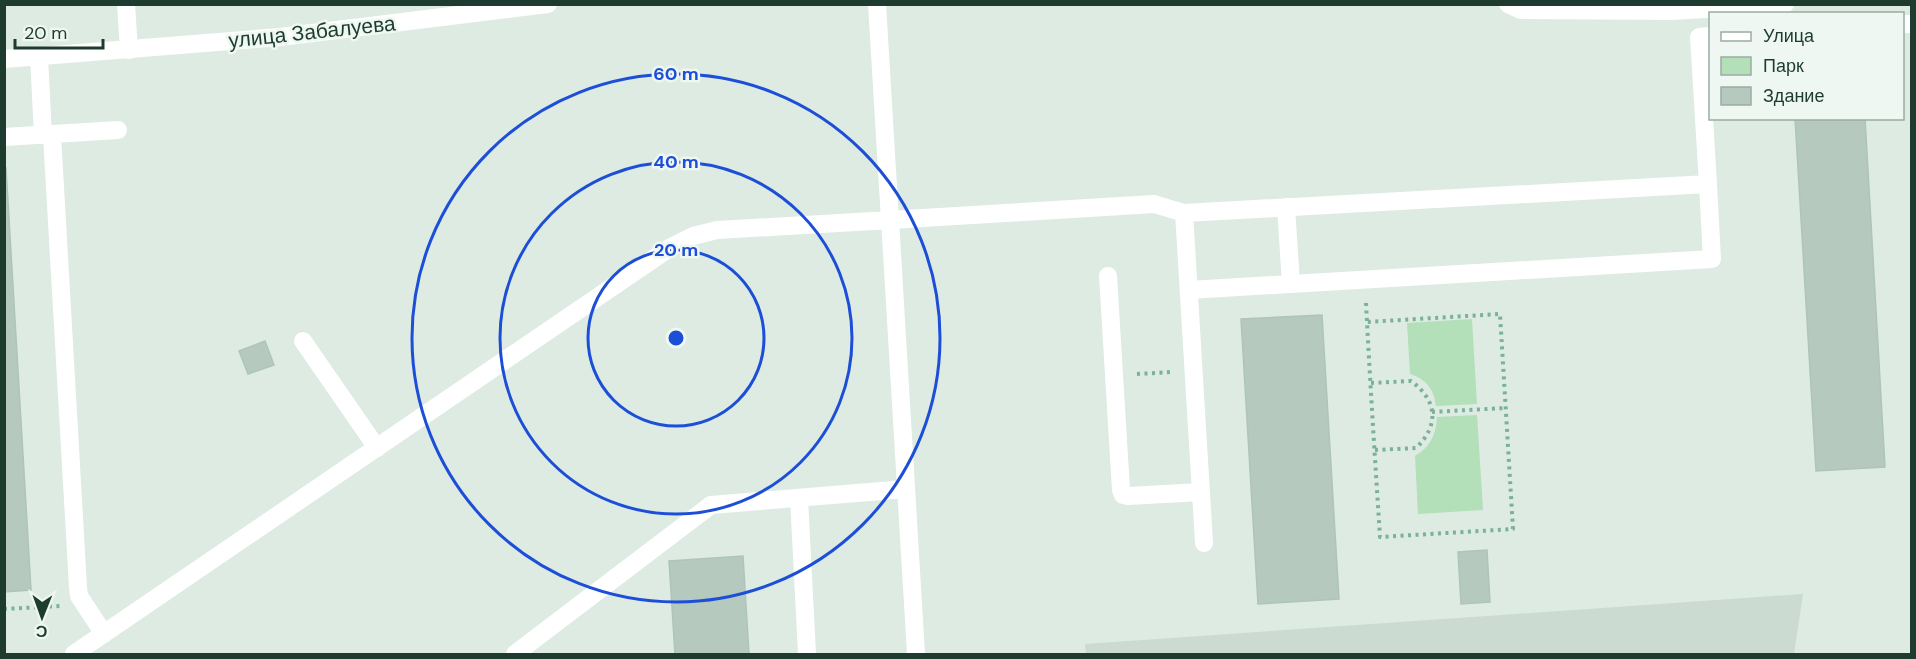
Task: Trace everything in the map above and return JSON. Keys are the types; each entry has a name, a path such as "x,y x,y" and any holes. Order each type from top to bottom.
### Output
{"street":[{"path":"126,4 129,50"},
{"name":"улица Забалуева","path":"4,59 280,37 548,4"},
{"path":"877,4 916,654"},
{"path":"1508,4 1521,10 1661,11 1785,4"},
{"path":"1189,291 1712,260 1699,37 1709,36"},
{"path":"39,57 47,135 79,596 104,634"},
{"path":"4,137 118,130"},
{"path":"74,654 671,247 693,236 717,230 1154,204 1184,213 1707,184"},
{"path":"1286,207 1291,284"},
{"path":"1184,213 1204,543"},
{"path":"1108,276 1123,495 1201,492"},
{"path":"303,341 377,448"},
{"path":"515,654 711,505 906,489"},
{"path":"799,498 807,654"}],"path":[{"path":"1365,280 1367,321 1380,537 1513,529 1500,314 1367,321"},
{"path":"1114,375 1193,370"},
{"path":"1371,383 1411,381 1422,388 1429,399 1432,412 1429,432 1416,448 1375,450"},
{"path":"1432,412 1505,408"},
{"path":"4,609 84,604"}],"shaded area":[{"path":"1803,594 1794,654 1086,654 1085,644"}],"green space":[{"path":"1472,319 1477,404 1436,406 1428,386 1421,379 1410,374 1407,323"},
{"path":"1477,415 1483,510 1418,514 1415,456 1425,449 1431,440 1437,417"}],"building":[{"path":"1795,120 1865,120 1885,467 1816,471"},
{"path":"4,168 6,168 31,590 4,592"},
{"path":"1322,315 1339,599 1258,604 1241,319"},
{"path":"265,341 274,365 248,374 239,351"},
{"path":"1487,550 1490,602 1461,604 1458,552"},
{"path":"743,556 749,654 675,654 669,561"}]}
